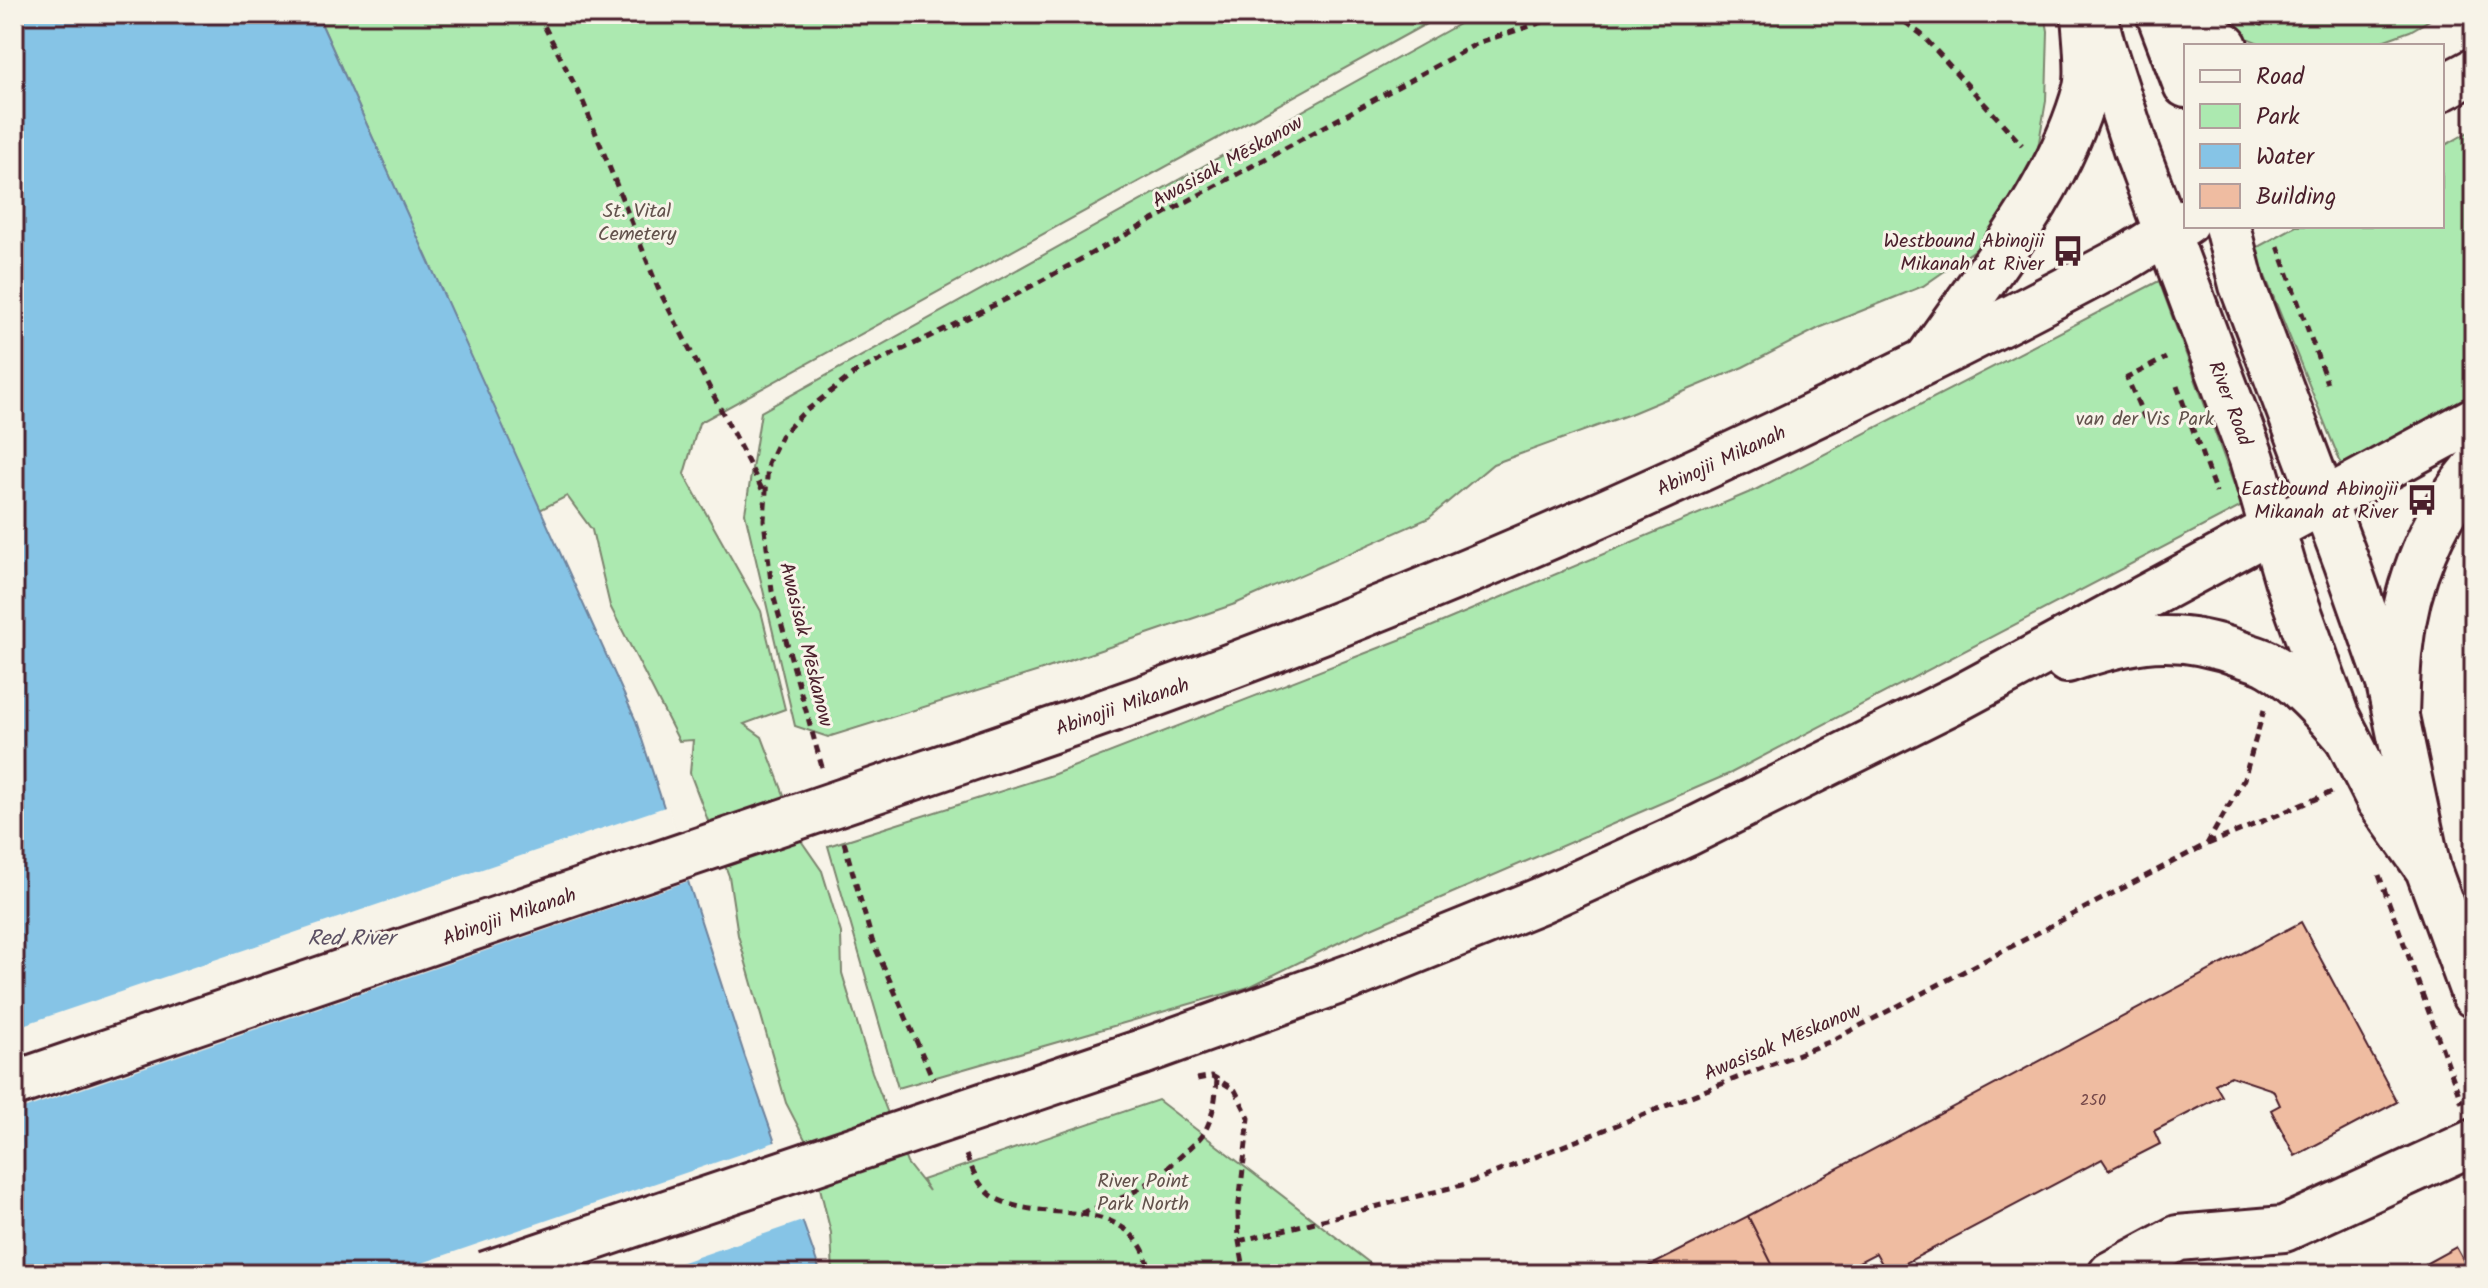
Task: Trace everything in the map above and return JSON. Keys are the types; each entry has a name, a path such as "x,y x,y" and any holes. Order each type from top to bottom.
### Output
{"main road":[{"path":"1925,362 2007,245 2057,164 2087,85 2084,14"},
{"name":"River Road","path":"2094,14 2102,45 2176,227 2292,593 2336,715 2379,800 2428,869"},
{"path":"2159,14 2184,80"},
{"path":"2186,14 2223,44"},
{"path":"2444,55 2474,50"},
{"path":"2444,87 2474,71"},
{"name":"Abinojii Mikanah","path":"14,1084 1029,738 1217,672 1360,617 1589,521 1714,464 1925,362 2129,256 2176,227"},
{"name":"River Road","path":"2228,228 2242,285 2389,683 2428,869 2474,995"},
{"path":"486,1274 1142,1052 1353,976 1539,901 1686,834 1959,698 2474,420"},
{"path":"2396,714 2400,644 2410,593 2435,527 2474,469"},
{"path":"1959,698 2108,646 2164,637 2214,644 2266,680 2316,702 2347,737"},
{"path":"2111,1274 2178,1238 2284,1229 2469,1125"}],"path":[{"path":"538,14 582,99 658,288 765,496"},
{"name":"Awasisak Mēskanow","path":"825,775 772,591 764,520 768,463 781,436 802,414 856,372 1017,294 1480,42 1568,14"},
{"path":"1894,14 1921,34 2028,151"},
{"path":"2276,240 2332,397"},
{"path":"2145,419 2127,378 2166,358"},
{"path":"2207,844 2244,779 2266,680"},
{"path":"2326,779 2340,799"},
{"name":"Awasisak Mēskanow","path":"1239,1241 1466,1184 1829,1042 2207,844 2335,791"},
{"path":"842,835 872,940 934,1081"},
{"path":"2376,866 2469,1125"},
{"path":"1183,1083 1212,1076 1235,1090 1249,1118 1238,1212 1245,1274"},
{"path":"1077,1214 1123,1199 1151,1182 1192,1146 1208,1126 1215,1104 1217,1079"},
{"path":"964,1152 977,1180 996,1198 1026,1208 1104,1217 1127,1230 1143,1250 1151,1274"}],"green space":[{"name":"St. Vital Cemetery","path":"317,14 1444,14 699,423 684,474 761,611 785,709 744,724 762,737 802,842 822,871 841,933 842,973 872,1072 907,1163 929,1191 922,1180 1158,1100 1384,1274 833,1274 831,1233 811,1151 786,1103 738,935 729,876 690,773 693,740 679,741 610,606 592,530 567,496 540,510"},
{"path":"1477,14 2045,14 2048,31 2046,101 2038,148 1985,243 1923,286 1819,328 1743,367 1630,414 1493,464 1429,518 1235,604 1039,671 828,737 795,726 745,513 761,412"},
{"path":"2214,14 2440,14 2410,31 2374,44 2261,44 2242,36"},
{"path":"2474,129 2474,396 2342,466 2254,249 2292,228 2444,228 2444,146"},
{"name":"van der Vis Park","path":"2159,281 2242,506 1731,773 1348,938 1249,987 898,1088 828,846 1052,775 1402,639 1755,490"}],"water":[{"name":"Red River","path":"14,14 317,14 636,721 745,1057 821,1274 14,1274"}],"pier":[{"path":"668,806 692,880 14,1112 14,1028"},
{"path":"778,1141 805,1220 648,1274 390,1274"}],"building":[{"path":"2301,922 2397,1102 2295,1156 2271,1110 2280,1105 2273,1090 2231,1076 2215,1084 2222,1096 2154,1131 2160,1144 2109,1170 2102,1159 1887,1273 1876,1253 1836,1274 1777,1274 1748,1216"},
{"path":"1748,1216 1777,1274 1634,1274"},
{"path":"2456,1247 2471,1274 2407,1274"}],"place":[{"name":"Westbound Abinojii Mikanah at River","path":"2068,251"},
{"name":"Eastbound Abinojii Mikanah at River","path":"2422,500"}],"park label":[{"name":"River Point Park North","path":"1143,1192"}]}
